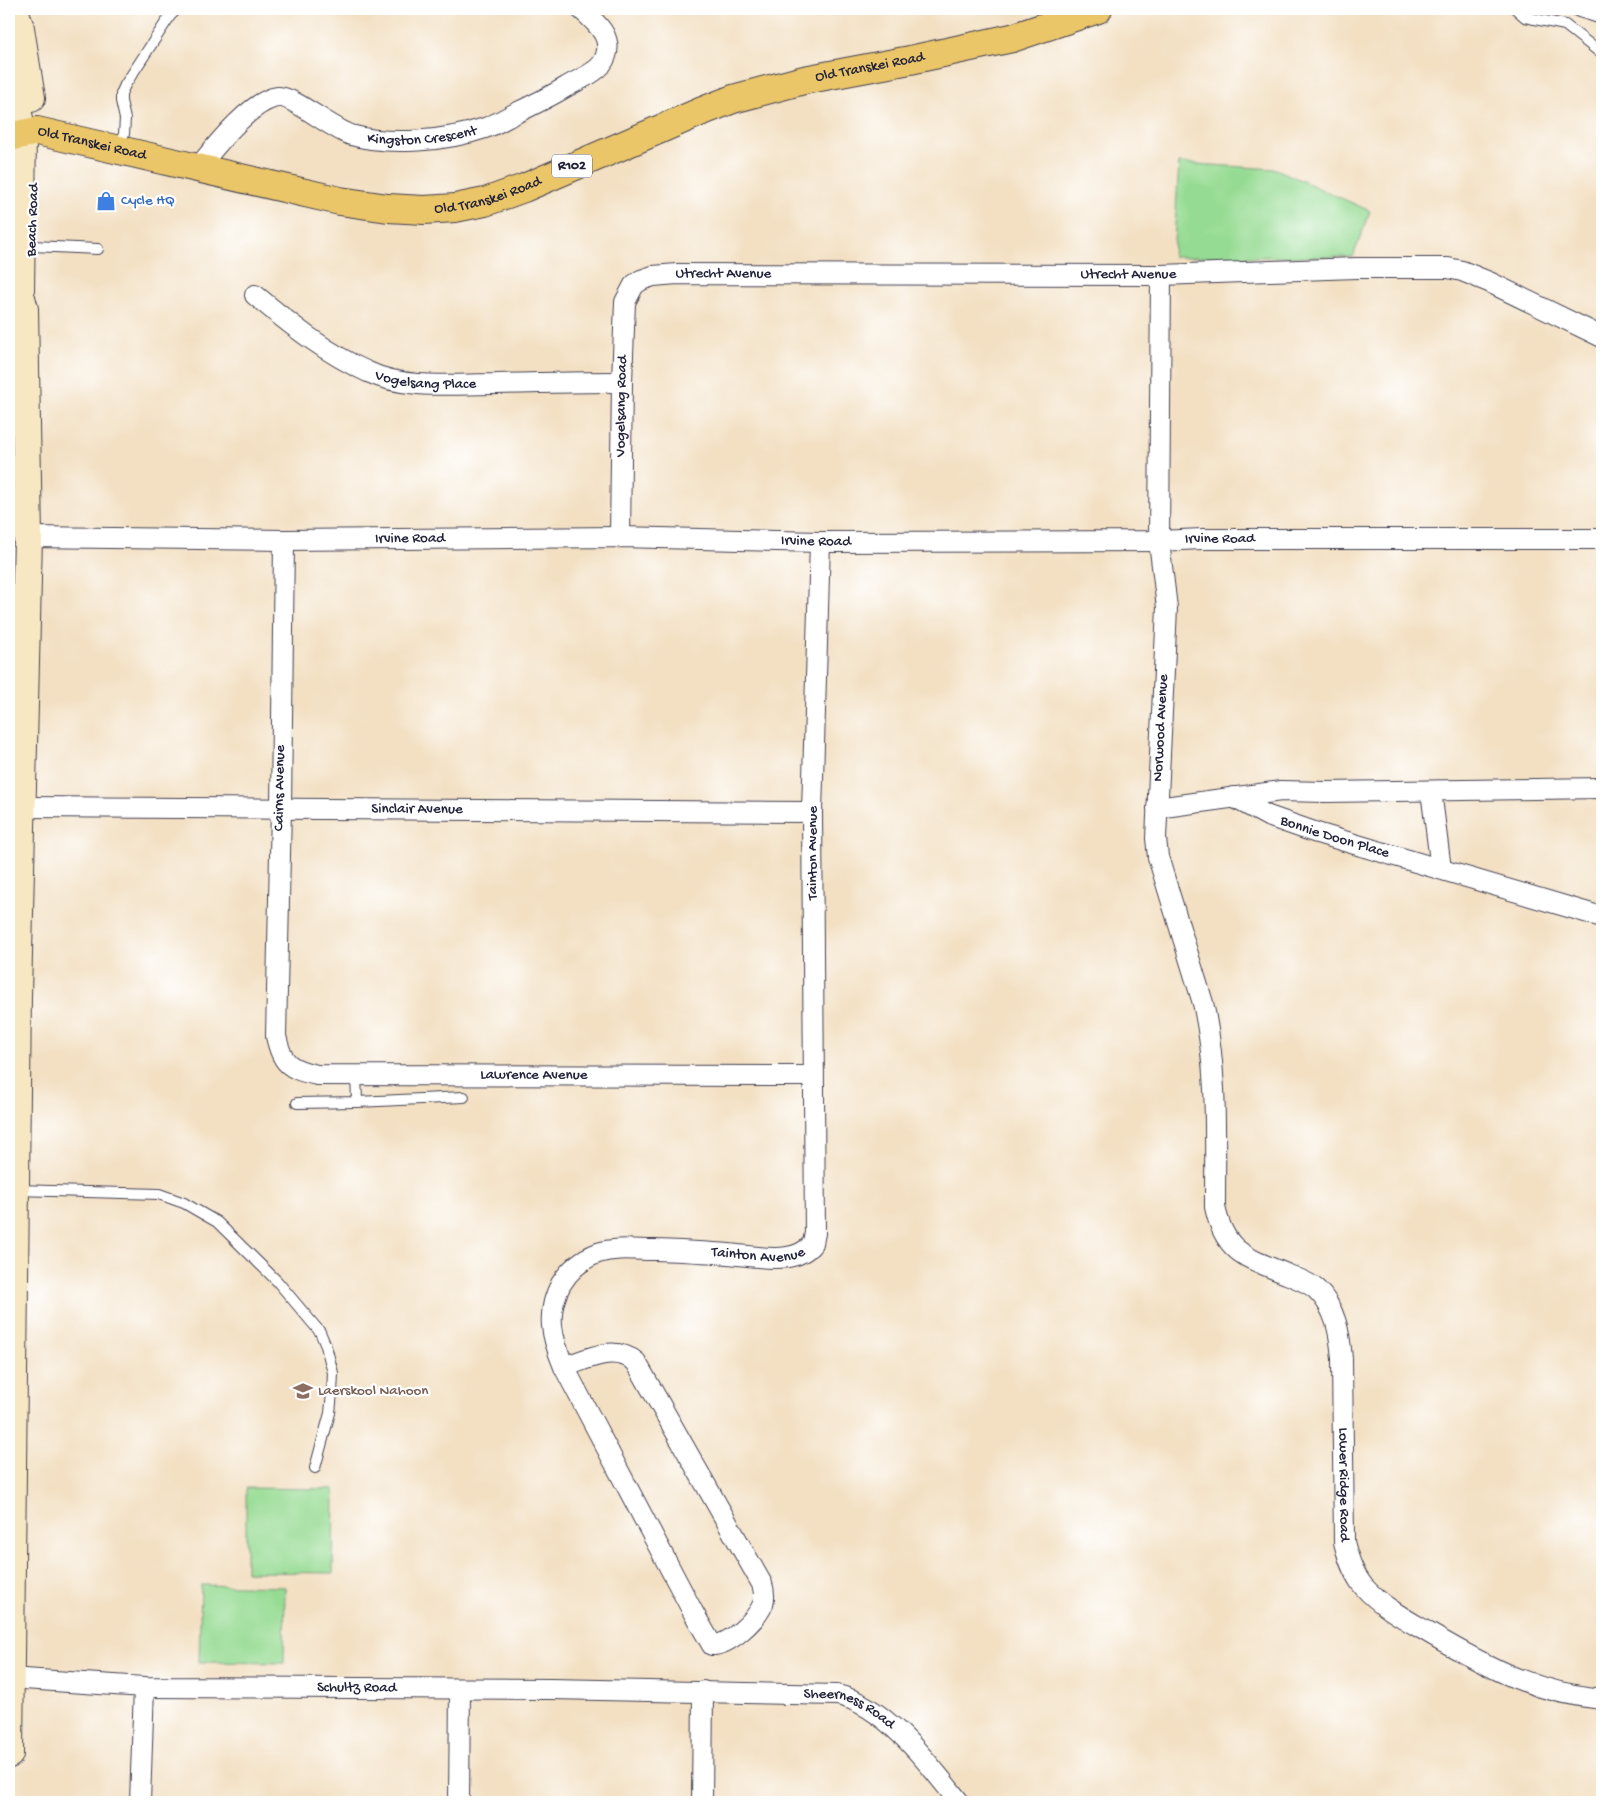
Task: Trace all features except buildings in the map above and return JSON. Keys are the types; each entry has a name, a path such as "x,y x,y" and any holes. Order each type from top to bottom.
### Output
{"main road":[{"name":"Old Transkei Road","path":"22,134 118,151 340,201 388,208 424,210 455,208 485,202 524,188 733,99 804,80 901,62 1012,38 1098,9"}],"street":[{"name":"Kingston Crescent","path":"197,169 240,120 254,108 276,97 285,97 293,101 350,135 366,138 405,141 450,137 486,128 553,95 599,68 606,58 608,41 591,18 580,9"},
{"name":"Beach Road","path":"9,1754 11,1258 15,1190 13,1109 28,538 24,309 20,294 22,134 16,40"},
{"name":"Utrecht Avenue","path":"641,280 653,276 677,274 1161,275 1356,268 1448,268 1462,271 1488,282 1602,337"},
{"name":"Norwood Avenue","path":"1161,275 1159,541 1167,608 1156,838 1158,857 1208,1025 1215,1092 1215,1174"},
{"name":"Vogelsang Road","path":"620,537 622,382 626,302 634,285 641,280"},
{"name":"Vogelsang Place","path":"255,295 288,322 338,355 369,373 390,379 412,383 447,384 622,382"},
{"name":"Irvine Road","path":"28,538 284,540 620,537 820,542 1159,541 1202,539 1602,539"},
{"name":"Cairns Avenue","path":"276,1036 284,540"},
{"name":"Tainton Avenue","path":"564,1367 607,1353 624,1355 636,1362 762,1584 764,1600 755,1616 744,1628 725,1643 712,1645 692,1612 564,1367 554,1342 551,1328 553,1307 558,1290 568,1273 586,1258 599,1253 627,1249 719,1253 782,1259 802,1253 813,1243 815,1233 812,812 820,542"},
{"name":"Bonnie Doon Place","path":"1156,808 1281,791 1602,788"},
{"path":"1430,790 1441,869"},
{"name":"Bonnie Doon Place","path":"1233,797 1268,816 1602,918"},
{"name":"Sinclair Avenue","path":"22,807 812,812"},
{"name":"Lawrence Avenue","path":"276,1036 284,1061 291,1067 317,1075 813,1076"},
{"name":"Lower Ridge Road","path":"1215,1174 1215,1207 1222,1233 1228,1241 1236,1250 1246,1256 1306,1282 1316,1290 1333,1312 1340,1336 1342,1360 1344,1542 1351,1566 1364,1586 1374,1597 1413,1624 1495,1670 1548,1690 1574,1696 1602,1699"},
{"name":"Schultz Road","path":"9,1678 144,1687 703,1691"},
{"path":"140,1802 144,1687"},
{"path":"459,1802 460,1689"},
{"path":"702,1802 703,1691"},
{"name":"Sheerness Road","path":"703,1691 826,1693 858,1701 884,1718 929,1764 959,1802"}],"lane":[{"path":"118,151 124,134 125,118 120,101 125,85 176,9"},
{"path":"1516,9 1525,17 1559,23 1571,28 1602,54"},
{"path":"1571,28 1577,10 1602,19"},
{"path":"21,247 98,249"},
{"path":"356,1074 357,1102"},
{"path":"297,1103 357,1102 464,1096"},
{"path":"15,1190 159,1194 184,1202 218,1222 277,1282 320,1332 326,1346 333,1373 332,1393 330,1413 316,1468"}],"green space":[{"path":"1179,163 1276,169 1370,211 1353,257 1173,257"},
{"path":"246,1488 334,1489 333,1573 246,1572"},
{"path":"201,1585 285,1587 284,1663 199,1662"}],"place":[{"name":"Cycle HQ","path":"106,201"},
{"name":"Laerskool Nahoon","path":"303,1391"}]}
